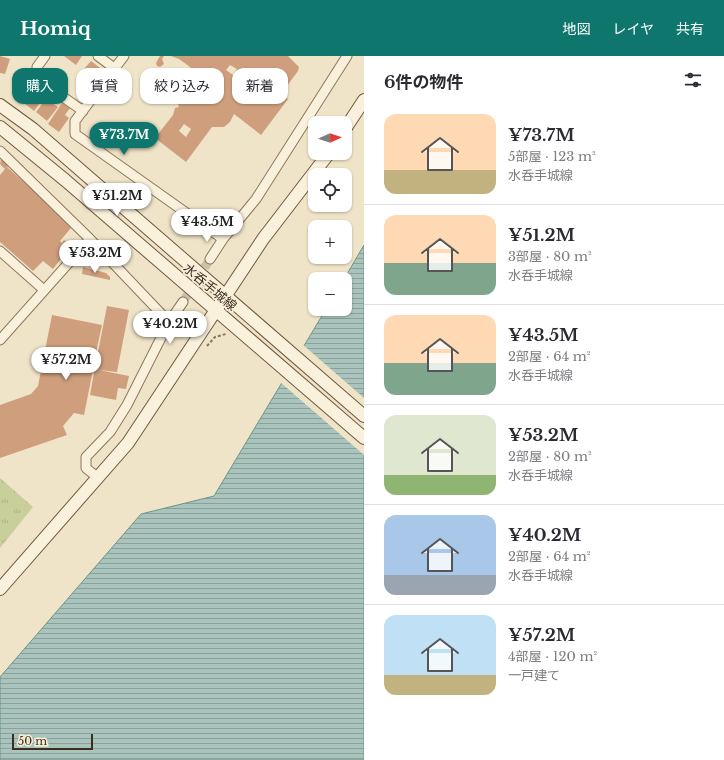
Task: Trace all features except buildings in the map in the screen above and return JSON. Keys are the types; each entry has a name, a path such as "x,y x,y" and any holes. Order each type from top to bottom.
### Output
{"main road":[{"path":"352,118 364,100"},
{"name":"水呑手城線","path":"0,105 33,129 364,416"},
{"name":"水呑手城線","path":"0,127 65,180 364,438"},
{"path":"0,590 128,443 263,239 324,160"}],"street":[{"path":"45,56 37,67 39,80 83,111"},
{"path":"98,56 114,68 124,56"},
{"path":"210,259 223,239 256,199 347,56"},
{"path":"88,104 75,121 75,134 223,239"},
{"path":"0,150 90,238 170,322"},
{"path":"0,340 90,238"},
{"path":"0,251 44,290"},
{"path":"97,477 86,468 86,457 110,432 127,405 170,322 183,302"}],"green space":[{"path":"0,478 33,507 0,548"}],"water":[{"path":"364,245 364,760 0,760 0,677 141,514 214,496 322,316 352,316 352,272 348,272"}],"pier":[{"path":"302,344 364,398 364,455 280,382"}],"tunnel":[{"path":"183,302 210,259"}]}
